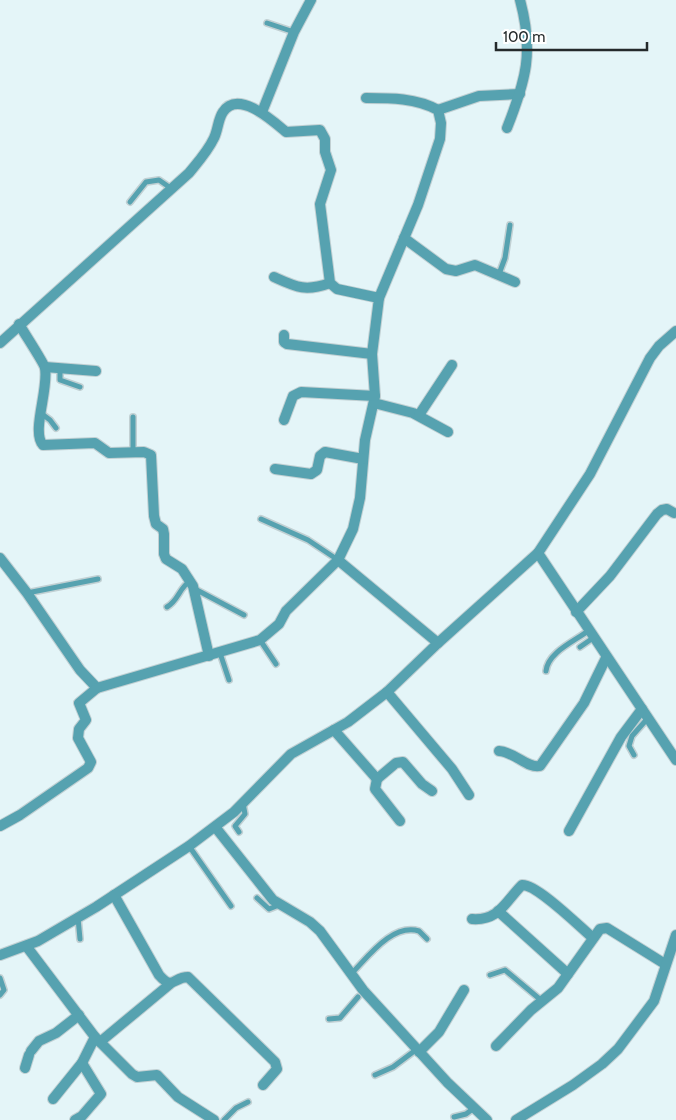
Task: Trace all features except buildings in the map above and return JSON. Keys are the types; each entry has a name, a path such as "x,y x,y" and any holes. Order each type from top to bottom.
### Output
{"street":[{"path":"262,112 294,32 310,0"},
{"path":"507,128 520,94 529,48 520,0"},
{"path":"438,110 479,96 520,94"},
{"path":"0,826 20,815 88,768 91,762 78,738 79,729 86,720 79,703 97,688 260,640 279,624 286,611 338,560 353,529 360,498 363,458 374,399 372,354 379,298 418,206 440,139 442,123 438,110 425,103 403,99 366,98"},
{"path":"0,343 190,173 214,138 222,113 229,106 244,105 262,112 286,132 320,130 325,138 325,152 331,170 320,204 330,284 336,289 379,298"},
{"path":"404,238 446,269 456,270 475,265 516,282"},
{"path":"274,277 302,288 314,289 330,284"},
{"path":"19,324 45,367 42,414 37,431 40,441 45,446 95,443 108,453 148,452 151,455 154,516 156,524 162,528 164,534 164,554 169,562 182,568 192,585 209,656"},
{"path":"0,954 27,946 78,918 216,828 291,754 334,730 387,692 438,643 538,553 590,474 650,358 659,346 676,331"},
{"path":"284,335 284,342 286,344 372,354"},
{"path":"419,415 452,365"},
{"path":"45,367 96,372"},
{"path":"284,420 293,396 301,392 374,399 419,415 448,432"},
{"path":"275,468 312,474 316,470 320,456 325,452 363,458"},
{"path":"576,612 610,576 657,514 667,509 674,513"},
{"path":"538,553 606,658 676,760"},
{"path":"0,558 27,593 80,670 97,688"},
{"path":"338,560 438,643"},
{"path":"498,751 516,755 530,766 540,766 584,703 606,658"},
{"path":"387,692 452,769 469,795"},
{"path":"569,832 611,753 642,708"},
{"path":"334,730 377,779"},
{"path":"400,821 375,789 377,779 396,763 403,762 422,784 432,791"},
{"path":"216,828 279,905 310,922 320,931 351,974 361,993 474,1108 482,1119"},
{"path":"472,919 483,920 492,917 522,885 526,884 540,893 593,938"},
{"path":"114,895 158,975 170,984"},
{"path":"498,911 568,974"},
{"path":"496,1046 558,988 600,929 607,928 665,964"},
{"path":"516,1120 573,1085 602,1064 618,1049 654,1001 676,935"},
{"path":"27,946 97,1039 132,1074 137,1076 158,1075 178,1098 214,1120"},
{"path":"53,1099 82,1063 97,1039 170,984 188,977 275,1062 277,1069 263,1085"},
{"path":"418,1051 438,1032 464,990"},
{"path":"25,1068 30,1053 39,1041 56,1033 79,1015"},
{"path":"75,1120 82,1116 101,1094 82,1063"}],"lane":[{"path":"267,23 294,32"},
{"path":"130,202 146,182 159,180 173,189"},
{"path":"499,274 505,258 510,225"},
{"path":"60,368 60,380 80,387"},
{"path":"42,414 56,428"},
{"path":"133,417 133,452"},
{"path":"261,518 308,540 338,560"},
{"path":"27,593 98,579"},
{"path":"167,607 175,602 183,585 192,585 244,615"},
{"path":"580,647 591,634"},
{"path":"546,670 547,662 555,655 591,634"},
{"path":"260,640 276,664"},
{"path":"220,653 229,680"},
{"path":"634,755 629,746 632,736 648,718"},
{"path":"239,832 235,826 245,814 243,803"},
{"path":"190,846 231,906"},
{"path":"257,898 269,909 279,905"},
{"path":"78,918 80,939"},
{"path":"351,974 379,945 398,933 414,929 424,934 427,939"},
{"path":"490,975 505,970 542,1001"},
{"path":"0,978 4,990 0,995"},
{"path":"329,1019 340,1018 361,993"},
{"path":"374,1075 392,1067 418,1051"},
{"path":"224,1120 236,1108 248,1102"},
{"path":"454,1117 466,1114 474,1108"}]}
